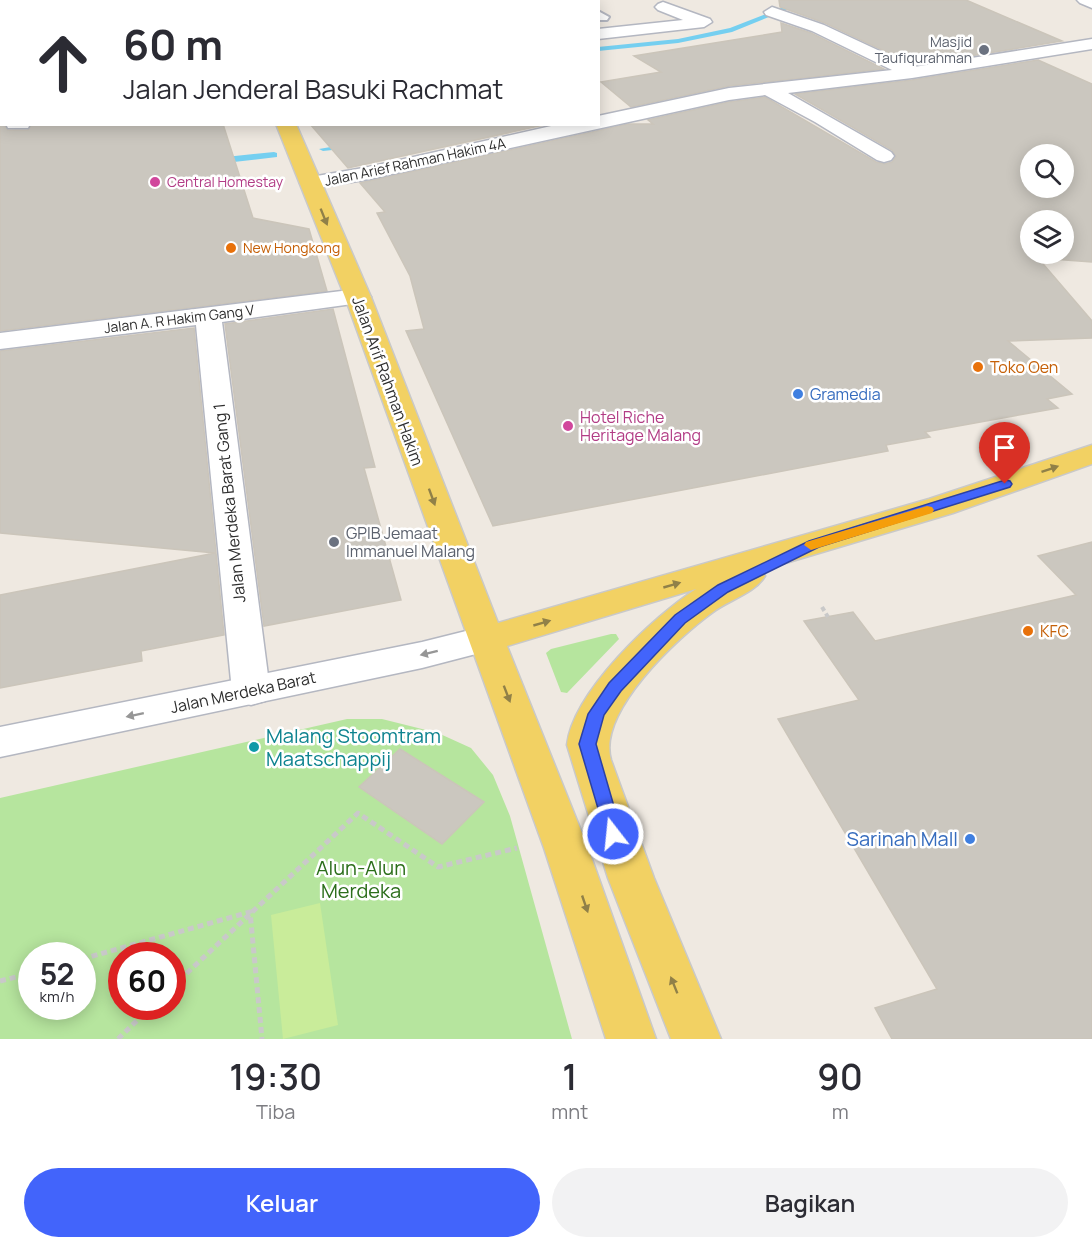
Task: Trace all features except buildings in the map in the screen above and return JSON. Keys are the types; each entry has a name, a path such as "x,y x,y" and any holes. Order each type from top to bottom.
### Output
{"main road":[{"name":"Jalan Arif Rahman Hakim","path":"286,126 358,297 566,848 631,1039"},
{"path":"486,639 941,506 1092,454"},
{"path":"696,1039 613,834 587,744 596,714 615,687 680,619 723,588 814,544"}],"street":[{"path":"646,12 685,0"},
{"path":"1085,0 1092,3"},
{"path":"793,1 778,14 818,28 912,73"},
{"path":"600,34 704,22 663,7"},
{"path":"600,17 620,16"},
{"path":"600,122 729,94 912,73 1092,44"},
{"path":"769,90 832,123 884,156"},
{"path":"604,100 633,115"},
{"name":"Jalan Arief Rahman Hakim 4A","path":"311,183 369,173 580,126"},
{"name":"Jalan A. R Hakim Gang V","path":"0,341 358,297"},
{"name":"Jalan Merdeka Barat Gang 1","path":"208,316 251,691"},
{"name":"Jalan Merdeka Barat","path":"0,742 423,655 486,639"}],"path":[{"path":"822,607 828,617"},
{"path":"186,974 358,813 438,867 519,848"},
{"path":"96,954 250,912"},
{"path":"250,912 262,1039"},
{"path":"0,981 18,976"},
{"path":"118,1039 138,1020"}],"green space":[{"path":"616,634 619,639 567,693 561,692 546,653 551,649"},
{"name":"Alun-Alun Merdeka","path":"347,719 382,719 438,733 471,748 493,775 510,816 572,1039 0,1039 0,798"},
{"path":"320,903 338,1025 283,1039 271,915"}],"waterway":[{"path":"600,49 678,41 732,30 808,0"},
{"path":"323,149 348,146"},
{"path":"216,161 274,155"}],"slow traffic":[{"path":"811,545 927,510"}],"place":[{"name":"Masjid Taufiqurahman","path":"984,50"},
{"name":"Central Homestay","path":"155,182"},
{"name":"New Hongkong","path":"231,248"},
{"name":"Toko Oen","path":"978,367"},
{"name":"Gramedia","path":"798,394"},
{"name":"Hotel Riche Heritage Malang","path":"568,426"},
{"name":"GPIB Jemaat Immanuel Malang","path":"334,542"},
{"name":"KFC","path":"1028,631"},
{"name":"Malang Stoomtram Maatschappij","path":"254,747"},
{"name":"Sarinah Mall","path":"970,839"}],"route":[{"path":"613,834 587,744 596,714 615,687 680,619 723,588 814,544 941,506 1005,484"}]}
